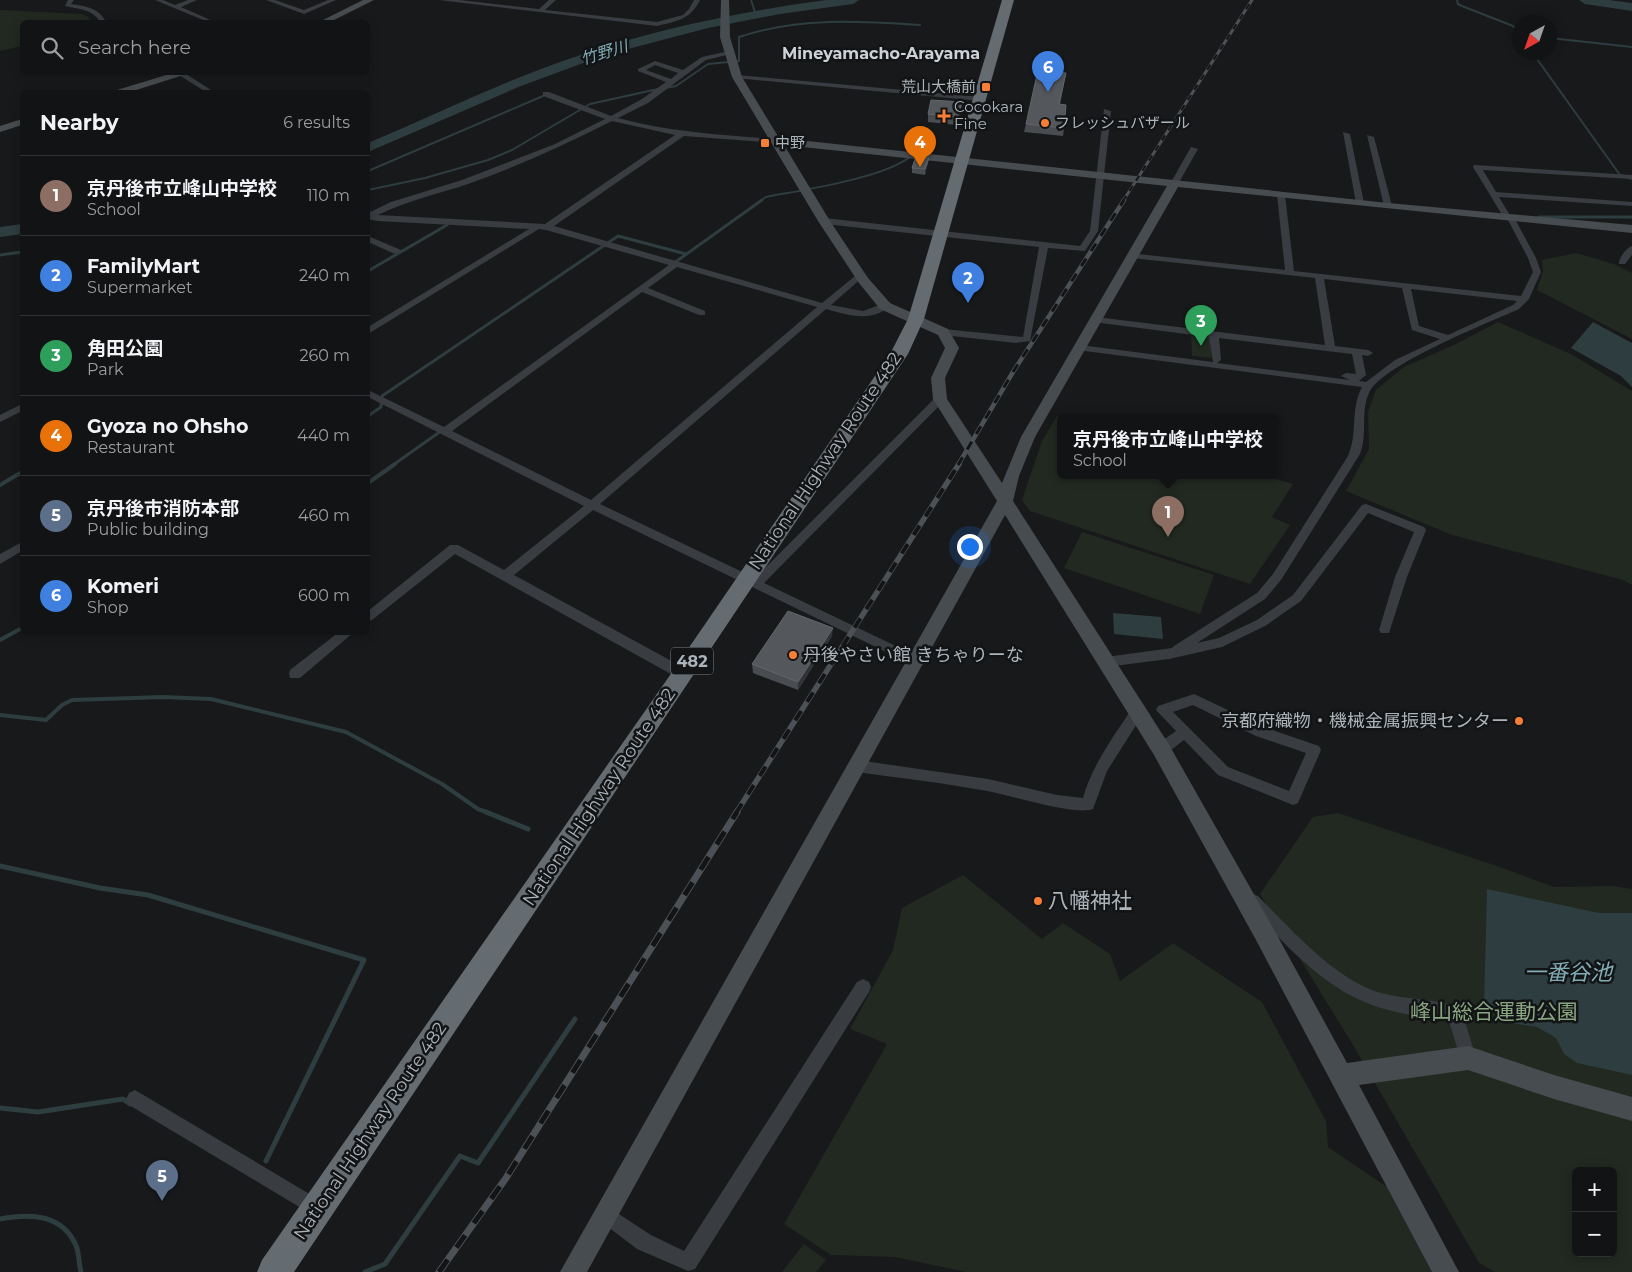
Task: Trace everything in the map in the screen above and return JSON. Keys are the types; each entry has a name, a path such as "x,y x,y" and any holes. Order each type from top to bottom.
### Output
{"highway":[{"name":"National Highway Route 482","path":"274,1272 683,674 752,580 899,354 916,319 963,162 1008,0"}],"street":[{"path":"71,0 67,5 89,9 97,14 102,20"},
{"path":"158,0 207,20"},
{"path":"175,6 194,0"},
{"path":"269,0 301,14 333,0"},
{"path":"328,20 370,0"},
{"path":"442,0 657,24 685,16 692,10 697,0"},
{"path":"540,11 553,0"},
{"path":"725,0 724,34 737,77 824,221 860,275 885,306 942,332 1016,340 1027,339 1044,245"},
{"path":"370,215 394,204 465,182 558,146 646,101 704,58 729,53"},
{"path":"672,82 640,70 656,63 684,73"},
{"path":"128,90 176,75"},
{"path":"185,75 207,90"},
{"path":"737,77 981,99"},
{"path":"546,94 578,108 682,134 776,141 1174,184 1632,229"},
{"path":"824,221 1082,248 1094,231 1107,111"},
{"path":"0,129 20,123"},
{"path":"547,227 682,134"},
{"path":"1346,134 1360,203"},
{"path":"1370,137 1388,206"},
{"path":"573,1272 857,766 918,662 1005,501 1011,476 1028,437 1194,149"},
{"path":"1169,654 1261,596 1278,577 1349,465 1358,446 1358,408 1361,397 1368,386 1381,373 1398,362 1516,307 1524,299 1537,272 1532,258 1510,218 1477,167 1632,177"},
{"path":"1494,194 1632,204"},
{"path":"1281,195 1290,273"},
{"path":"370,216 547,227 856,314 864,314 885,306"},
{"path":"370,330 537,227"},
{"path":"370,240 398,252"},
{"path":"1622,262 1632,250"},
{"path":"1132,255 1524,299"},
{"path":"445,431 677,263"},
{"path":"505,576 592,505 860,275"},
{"path":"1319,276 1330,348"},
{"path":"1406,286 1415,328 1436,333 1448,339"},
{"path":"642,289 702,313"},
{"path":"1096,320 1368,353"},
{"path":"942,332 952,348 938,378 940,399 971,445 1161,749 1240,888 1446,1272"},
{"path":"1214,334 1216,360"},
{"path":"1081,346 1216,360 1358,378 1362,375 1356,352"},
{"path":"1081,346 1368,386"},
{"path":"370,394 592,505 752,580 918,662"},
{"path":"752,580 940,399"},
{"path":"0,419 20,408"},
{"path":"1106,662 1169,654 1222,642 1261,623 1297,598 1366,508 1420,530 1401,577 1385,630"},
{"path":"0,560 20,547"},
{"path":"370,615 454,548 683,674"},
{"path":"295,674 344,635"},
{"path":"1194,699 1261,732 1314,750 1292,799 1223,771 1185,732 1164,710 1194,699"},
{"path":"857,766 988,785 1057,801 1088,805 1091,792 1112,751 1138,711"},
{"path":"1161,749 1185,732"},
{"path":"1240,888 1300,948 1327,971 1350,986 1378,1000 1455,1014 1468,1058"},
{"path":"605,1214 644,1242 688,1262 864,988"},
{"path":"1341,1076 1468,1058 1632,1109"},
{"path":"135,1099 317,1208"}],"green space":[{"path":"0,10 82,14 90,18 90,20 20,20 20,46 0,51"},
{"path":"1576,253 1614,264 1632,273 1632,339 1537,290 1543,271 1542,260"},
{"path":"1498,322 1571,354 1632,391 1632,585 1623,580 1452,535 1346,491 1369,449 1368,412 1376,390 1404,367 1456,344"},
{"path":"1191,334 1211,336 1212,358 1192,356"},
{"path":"1057,416 1057,479 1276,479 1293,484 1272,517 1290,525 1250,584 1030,511 1022,500 1042,441"},
{"path":"1082,532 1214,575 1200,614 1064,568"},
{"name":"峰山総合運動公園","path":"1338,813 1554,887 1613,886 1632,889 1632,1272 1495,1272 1479,1263 1353,1045 1260,894 1313,817"},
{"path":"963,875 1042,939 1063,923 1110,954 1120,981 1173,943 1262,1002 1326,1121 1328,1147 1390,1189 1432,1272 966,1272 895,1257 831,1255 784,1224 887,1044 850,1029 893,950 902,908"},
{"path":"804,1244 826,1260 816,1272 782,1272"}],"water":[{"path":"1593,322 1632,343 1632,387 1621,376 1571,348"},
{"path":"1113,613 1161,617 1163,639 1114,634"},
{"name":"一番谷池","path":"1487,889 1599,913 1632,913 1632,1075 1577,1063 1564,1054 1556,1038 1537,1027 1511,1023 1484,1005"}],"building":[{"path":"1038,70 1066,73 1059,104 1066,105 1064,128 1026,124"},
{"path":"931,100 962,102 958,117 928,114"},
{"path":"916,156 929,158 925,169 912,168"},
{"name":"丹後やさい館 きちゃりーな","path":"788,611 833,628 798,682 752,664"}],"waterway":[{"path":"751,0 756,15"},
{"name":"竹野川","path":"370,147 516,83 601,52 708,24 780,10 853,0"},
{"path":"1457,0 1458,4 1462,6 1512,26"},
{"path":"1585,0 1632,7"},
{"path":"665,88 676,86 708,64 739,61 739,37 761,31 806,23 829,22 920,25"},
{"path":"1557,39 1632,47"},
{"path":"1538,60 1620,175 1632,179"},
{"path":"370,190 425,178 488,160 512,150 590,104 658,89"},
{"path":"370,170 543,96"},
{"path":"760,201 766,197 863,177 899,164 911,156"},
{"path":"674,263 762,200"},
{"path":"1539,217 1632,217"},
{"path":"370,270 447,225"},
{"name":"竹野川","path":"0,232 20,229"},
{"path":"370,415 381,407 382,396 618,236 686,254"},
{"path":"0,255 20,252"},
{"path":"393,465 441,431"},
{"path":"370,482 395,464"},
{"path":"0,485 20,473"},
{"path":"0,640 20,629"},
{"path":"0,715 46,720 62,705 72,700 163,697 211,699 346,732 442,784 478,809 489,813"},
{"path":"486,812 528,829"},
{"path":"0,866 100,888 148,895 364,960 266,1161"},
{"path":"365,1272 385,1264 460,1156 478,1163 575,1019"},
{"path":"0,1108 38,1112 123,1099 130,1104"},
{"path":"0,1219 23,1216 45,1218 55,1222 64,1228 77,1248 81,1272"}],"railway":[{"path":"1123,201 1252,0"},
{"path":"958,465 1013,372 1124,200"},
{"path":"736,813 959,464"},
{"path":"439,1272 506,1178 737,812"}],"place":[{"name":"荒山大橋前","path":"986,87"},
{"name":"Komeri","path":"1048,92"},
{"name":"Cocokara Fine","path":"944,116"},
{"name":"フレッシュバザール","path":"1045,123"},
{"name":"中野","path":"765,143"},
{"name":"Gyoza no Ohsho","path":"920,167"},
{"name":"FamilyMart","path":"968,303"},
{"name":"角田公園","path":"1201,346"},
{"name":"京丹後市立峰山中学校","path":"1168,537"},
{"name":"丹後やさい館 きちゃりーな","path":"793,655"},
{"name":"京都府織物・機械金属振興センター","path":"1519,721"},
{"name":"八幡神社","path":"1038,901"},
{"name":"京丹後市消防本部","path":"162,1201"}],"district":[{"name":"Mineyamacho-Arayama","path":"881,53"}]}
